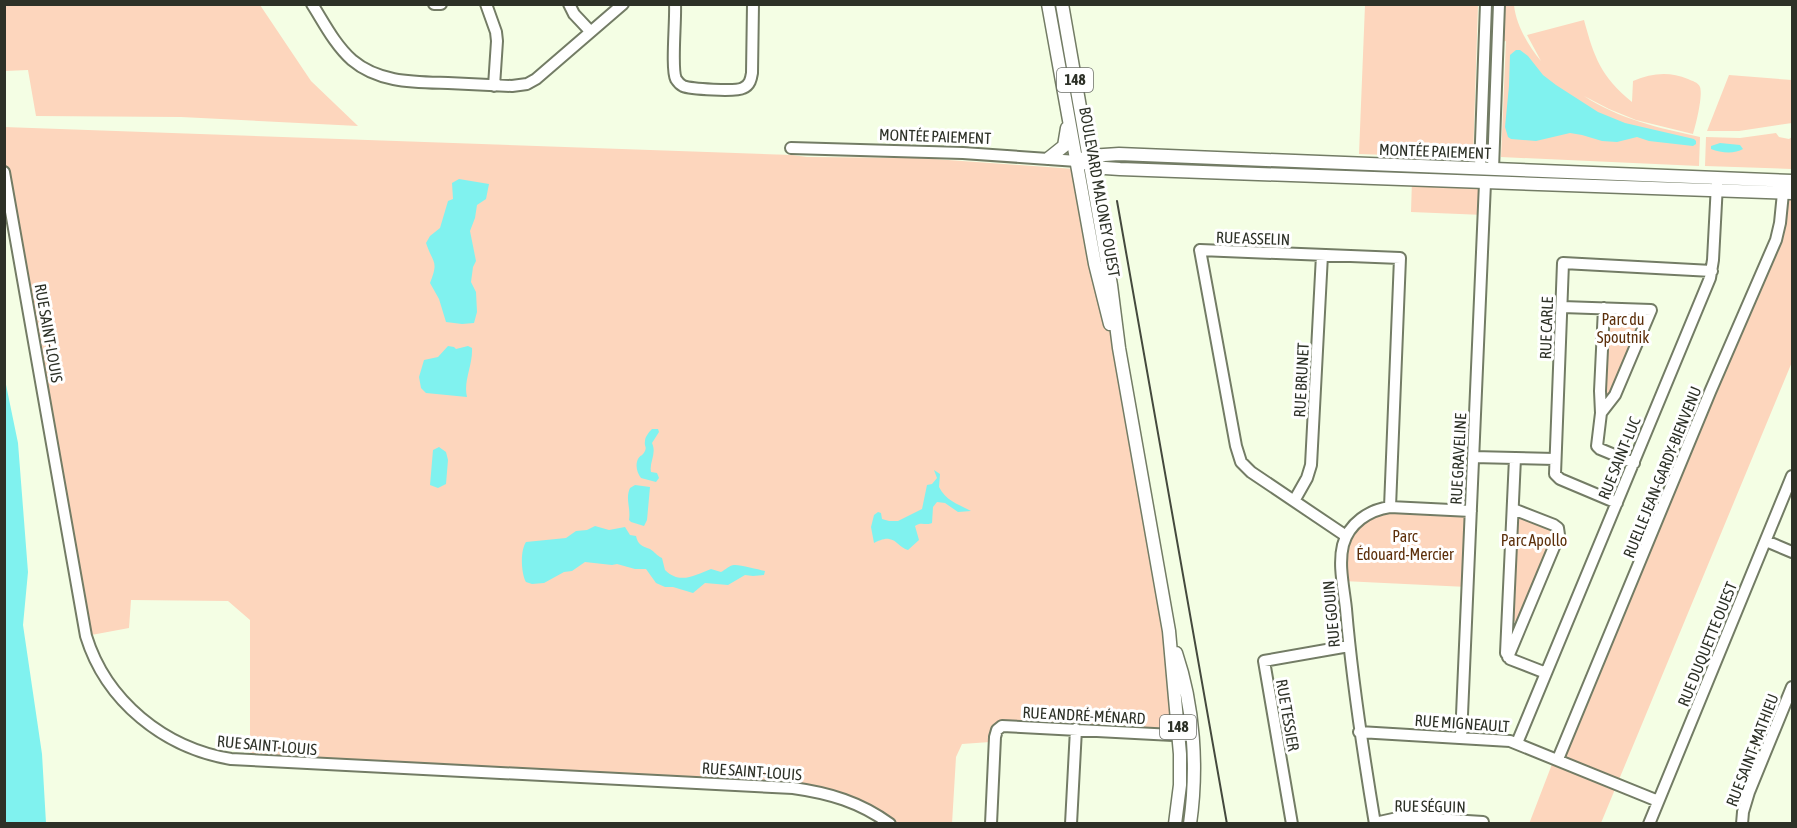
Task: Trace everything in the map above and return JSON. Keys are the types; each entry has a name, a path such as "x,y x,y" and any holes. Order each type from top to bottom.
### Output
{"main road":[{"name":"BOULEVARD MALONEY OUEST","path":"1048,4 1066,100 1085,161"},
{"name":"BOULEVARD MALONEY OUEST","path":"1062,4 1085,161 1095,264 1107,316 1119,348 1169,630 1179,735 1180,784 1175,824"},
{"path":"1049,158 1061,150 1066,141 1066,100"},
{"name":"MONTÉE PAIEMENT","path":"1085,161 1119,154 1480,169 1717,184 1788,193"},
{"name":"MONTÉE PAIEMENT","path":"1085,161 1120,169 1485,183 1717,184 1792,181"},
{"path":"1480,169 1485,183"},
{"path":"1485,183 1493,170"},
{"name":"BOULEVARD MALONEY OUEST","path":"1169,630 1180,665 1192,736 1193,788 1190,824"}],"street":[{"path":"312,4 345,54 367,70 396,80 494,86 532,82 623,4"},
{"path":"434,4 441,4"},
{"path":"486,4 497,41 494,86"},
{"path":"569,4 574,14 590,31"},
{"path":"675,4 674,70 678,83 690,88 738,90 747,86 752,73 753,4"},
{"path":"1480,169 1486,4"},
{"path":"1493,170 1499,4"},
{"name":"MONTÉE PAIEMENT","path":"790,148 963,153 1085,161"},
{"name":"RUE SAINT-LOUIS","path":"4,172 86,636 95,659 111,686 128,706 152,727 194,750 231,759 793,788 841,798 861,806 891,824"},
{"name":"RUE GRAVELINE","path":"1461,738 1485,183"},
{"name":"RUE SAINT-LUC","path":"1517,743 1712,271 1717,184"},
{"name":"RUELLE JEAN-GARDY-BIENVENU","path":"1558,759 1710,392 1776,240 1788,193"},
{"name":"RUE ASSELIN","path":"1346,537 1245,467 1238,454 1200,250 1400,258 1390,507"},
{"name":"RUE BRUNET","path":"1294,501 1307,478 1311,465 1322,255"},
{"name":"RUE CARLE","path":"1617,503 1557,478 1555,471 1563,263 1712,271"},
{"path":"1562,307 1651,310 1615,395 1601,413"},
{"path":"1604,308 1598,446 1600,449 1634,463"},
{"path":"1473,456 1555,459"},
{"path":"1515,458 1506,653 1508,657 1546,673"},
{"name":"RUE DUQUETTE OUEST","path":"1649,824 1792,476"},
{"path":"1346,537 1363,517 1374,510 1390,507 1471,511"},
{"path":"1508,657 1559,535 1558,528 1554,525 1513,509"},
{"name":"RUE GOUIN","path":"1346,537 1342,560 1349,646 1359,732 1375,823"},
{"path":"1766,541 1792,552"},
{"name":"RUE TESSIER","path":"1292,824 1264,661 1349,646"},
{"name":"RUE SAINT-MATHIEU","path":"1742,824 1749,792 1792,687"},
{"name":"RUE ANDRÉ-MÉNARD","path":"991,824 995,737 997,730 1002,726 1192,736"},
{"path":"1071,824 1076,729"},
{"name":"RUE MIGNEAULT","path":"1359,732 1510,741 1658,801"},
{"name":"RUE SÉGUIN","path":"1375,823 1402,818 1483,822 1482,824"}],"green space":[{"path":"5,4 260,5 311,81 358,126 181,117 36,116 28,70 5,71"},
{"path":"1365,5 1478,5 1473,158 1359,154"},
{"path":"1499,5 1514,5 1523,34 1541,61 1527,35 1584,20 1600,66 1621,93 1632,102 1633,81 1647,76 1674,75 1698,84 1701,97 1693,134 1636,120 1584,96 1597,104 1625,117 1655,126 1700,137 1699,166 1501,157 1506,41 1498,43"},
{"path":"1729,75 1792,80 1792,123 1739,131 1707,131"},
{"path":"4,127 807,157 920,158 1075,169 1119,348 1148,516 1179,735 1006,726 990,742 962,744 956,757 952,824 890,823 830,794 250,761 250,620 228,601 131,600 129,628 86,636 5,172"},
{"path":"1776,133 1779,137 1789,139 1792,137 1792,169 1705,166 1706,137 1740,138"},
{"path":"1412,180 1485,183 1484,215 1411,212"},
{"path":"1783,193 1792,193 1792,362 1601,823 1529,824 1554,759 1776,240"},
{"name":"Parc du Spoutnik","path":"1604,308 1651,310 1608,398 1604,396"},
{"name":"Parc Apollo","path":"1513,509 1558,528 1518,623 1511,620"},
{"name":"Parc Édouard-Mercier","path":"1374,510 1471,511 1467,587 1343,581 1343,544"}],"water":[{"path":"1516,50 1528,56 1543,75 1556,85 1598,112 1625,123 1694,139 1696,144 1693,146 1649,141 1637,137 1617,142 1602,141 1570,133 1536,141 1511,139 1505,127 1510,55"},
{"path":"1720,143 1740,145 1743,149 1728,152 1711,149 1711,146"},
{"path":"459,179 489,184 486,199 477,205 470,231 476,261 471,282 476,292 477,312 474,323 462,324 446,322 439,299 430,283 435,266 426,243 430,236 440,228 448,201 453,199 452,183"},
{"path":"448,346 456,349 468,346 472,348 466,385 467,397 426,393 421,388 419,377 424,360 438,357"},
{"path":"4,375 18,443 28,572 23,625 42,754 46,823 5,823"},
{"path":"652,429 658,429 659,432 652,443 654,451 651,472 657,473 659,478 656,482 641,478 637,466 638,459 646,449 648,433"},
{"path":"439,447 446,452 448,460 446,484 438,488 430,485 433,450"},
{"path":"934,470 940,474 939,487 945,496 971,511 958,512 945,503 937,502 933,507 932,523 915,526 919,540 908,550 889,539 874,543 871,527 874,515 878,512 881,513 882,519 898,521 922,509 927,485 932,484 937,478"},
{"path":"635,485 650,487 647,520 644,526 629,520 629,492 630,488"},
{"path":"595,526 609,530 625,527 630,535 636,536 641,545 662,558 665,570 676,577 693,576 711,569 721,572 736,565 765,571 764,575 745,575 728,585 705,583 693,593 656,583 646,569 585,562 572,571 564,572 544,583 526,582 522,562 526,542 566,538 576,531 587,530"}],"railway":[{"path":"1117,201 1227,824"}]}
